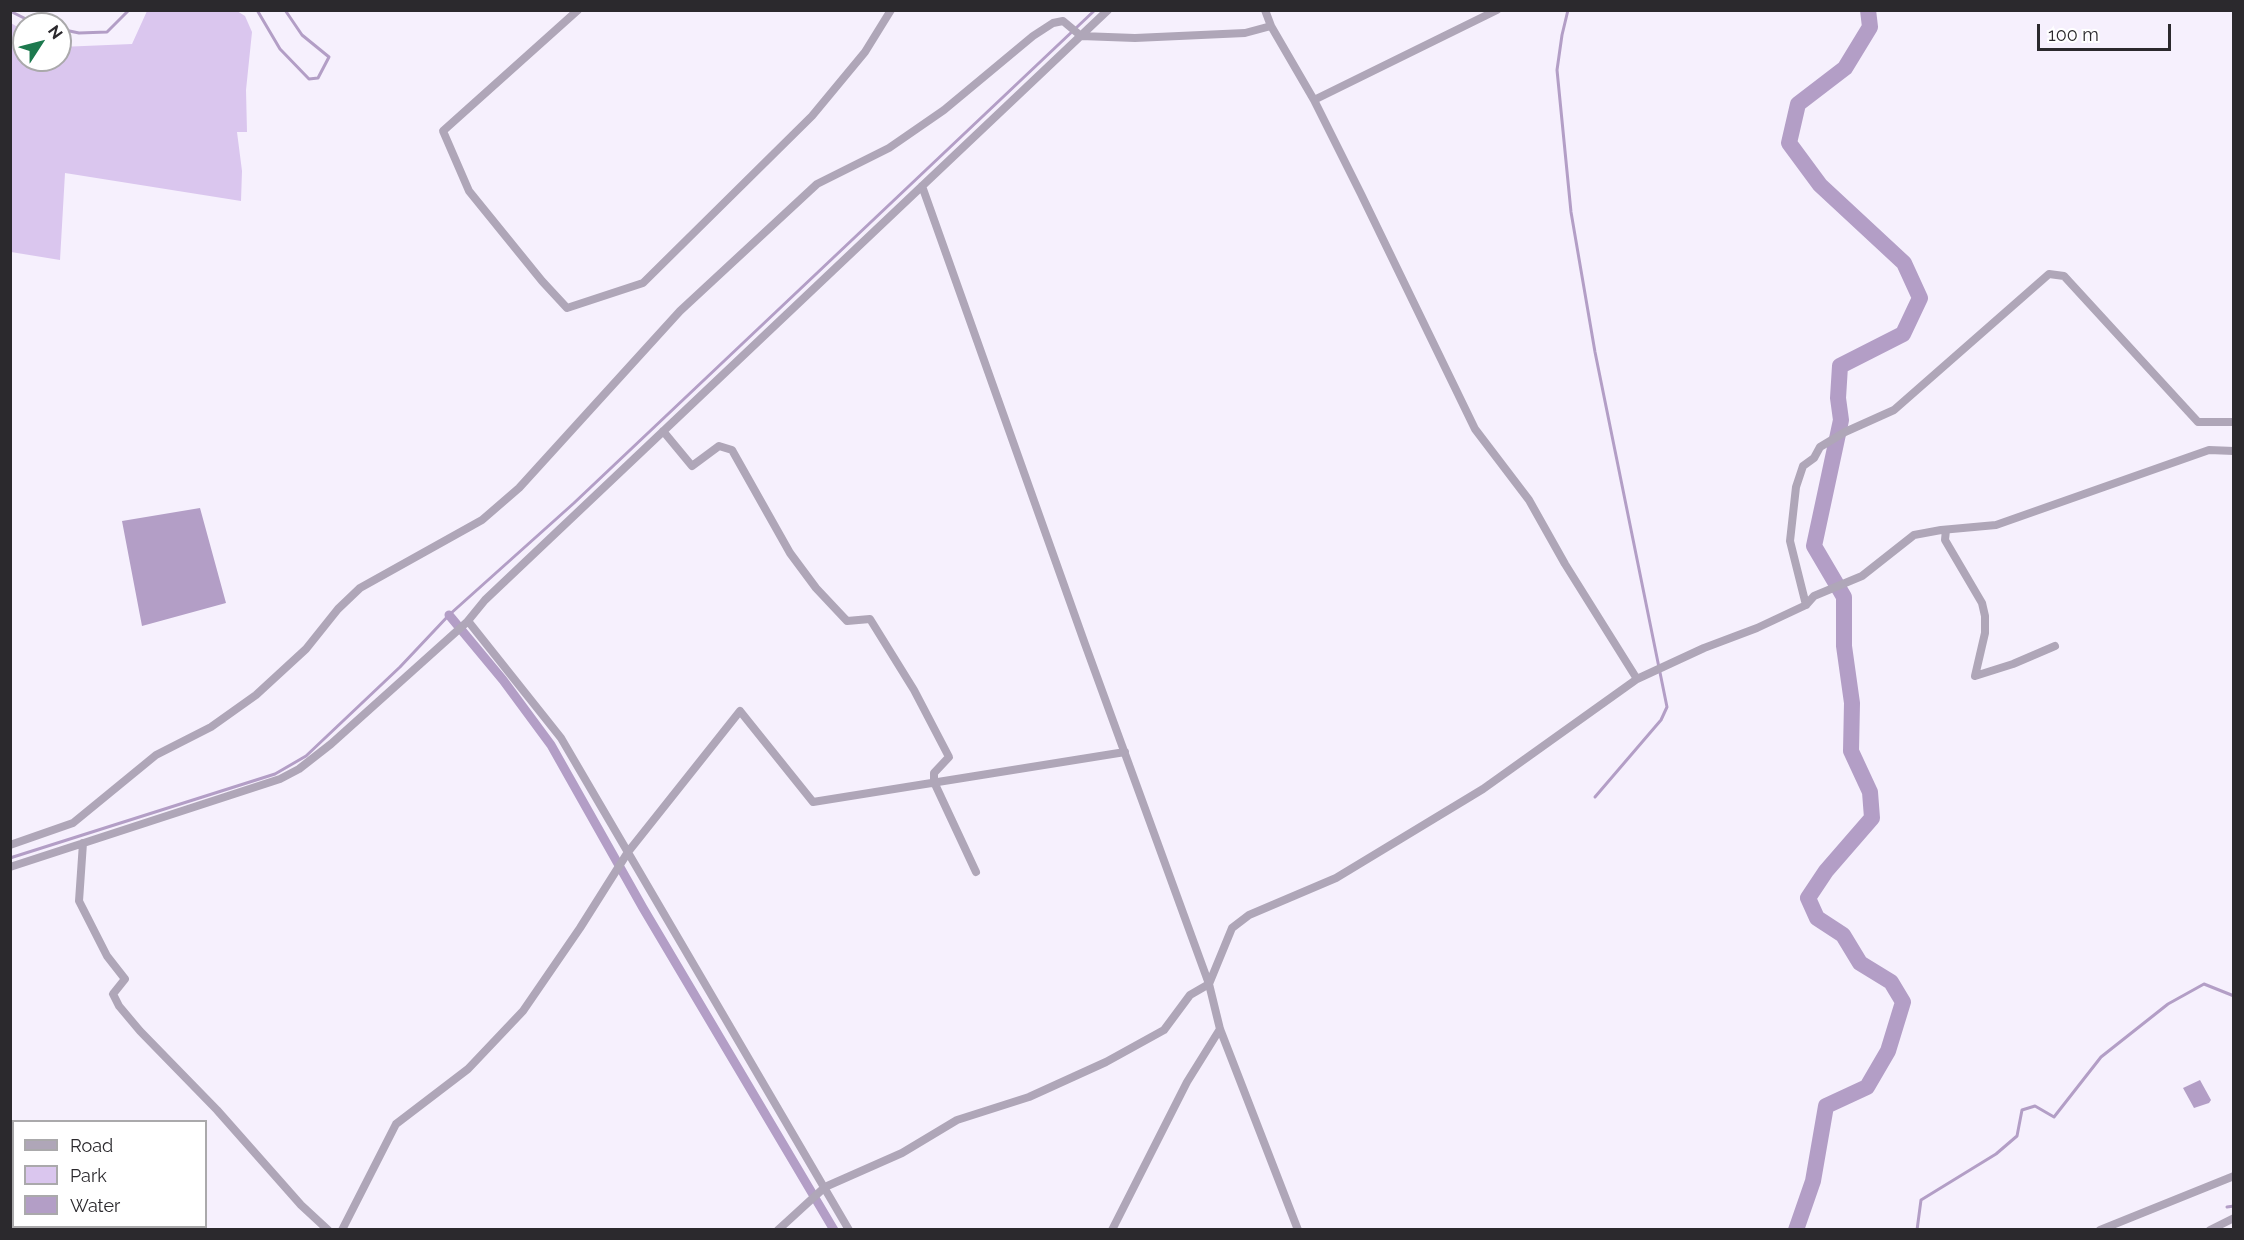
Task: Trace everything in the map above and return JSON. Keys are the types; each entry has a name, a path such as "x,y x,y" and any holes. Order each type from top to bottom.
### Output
{"street":[{"path":"578,10 443,131 469,191 542,281 567,308 643,283 812,116 865,52 891,10"},
{"path":"10,867 280,779 299,769 331,744 468,622 485,600 922,186 1077,32 1108,10"},
{"path":"1265,10 1270,26 1314,100 1475,429 1529,500 1565,564 1637,679"},
{"path":"1314,100 1497,10"},
{"path":"10,845 73,823 156,755 211,727 256,695 306,649 338,609 360,588 482,520 519,488 680,311 818,184 890,148 944,110 1033,36 1053,23 1063,21 1077,32 1136,38 1234,33 1270,26"},
{"path":"922,186 1209,984 1220,1029 1298,1230"},
{"path":"1806,605 1790,541 1796,487 1803,466 1814,458 1820,447 1845,432 1894,410 2049,274 2064,276 2198,422 2234,422"},
{"path":"663,431 692,466 719,446 732,450 790,553 816,588 847,621 870,619 914,690 948,757 934,773 934,782 976,872"},
{"path":"778,1230 825,1187 902,1153 957,1120 1029,1097 1106,1062 1164,1030 1190,995 1209,984 1232,928 1249,915 1336,878 1464,801 1637,679 1806,605 1814,596 1862,576 1914,536 1996,525 2209,450 2234,451"},
{"path":"1946,530 1945,540 1982,603 1985,616 1985,633 1975,676 2013,664 2055,646"},
{"path":"468,622 552,725 849,1230"},
{"path":"342,1230 396,1124 468,1069 523,1011 580,928 628,852 740,711 813,802 1125,752"},
{"path":"83,843 79,901 107,956 125,979 113,994 119,1006 140,1031 217,1110 301,1205 328,1230"},
{"path":"1112,1230 1187,1082 1220,1029"},
{"path":"2100,1230 2234,1176"},
{"path":"2210,1230 2234,1218"}],"green space":[{"path":"147,11 237,11 245,16 252,32 246,90 247,132 237,132 242,171 241,201 65,173 60,260 11,252 11,23 12,72 72,72 72,46 132,44"}],"water":[{"path":"200,508 226,603 142,626 122,521"},
{"path":"2200,1080 2211,1100 2209,1103 2194,1108 2183,1088"}],"waterway":[{"path":"72,32 107,32 129,10"},
{"path":"257,10 280,49 309,79 318,78 329,57 302,35 285,10"},
{"path":"10,858 275,774 306,756 400,667 449,615 574,503 1095,10"},
{"path":"1568,10 1557,70 1571,212 1595,352 1667,707 1661,720 1595,797"},
{"path":"1796,1230 1813,1181 1826,1106 1867,1087 1888,1051 1903,1002 1891,982 1860,963 1843,935 1817,918 1808,898 1826,871 1872,818 1870,792 1851,751 1852,703 1844,646 1844,597 1814,546 1841,420 1838,398 1840,366 1903,334 1920,298 1904,263 1820,185 1789,143 1798,104 1845,68 1870,27 1868,10"},
{"path":"449,615 503,680 551,745 643,908 834,1230"},
{"path":"1917,1230 1921,1200 1996,1154 2017,1136 2022,1110 2035,1106 2054,1117 2101,1057 2168,1004 2204,984 2234,996"},
{"path":"2227,1207 2234,1206"}]}
